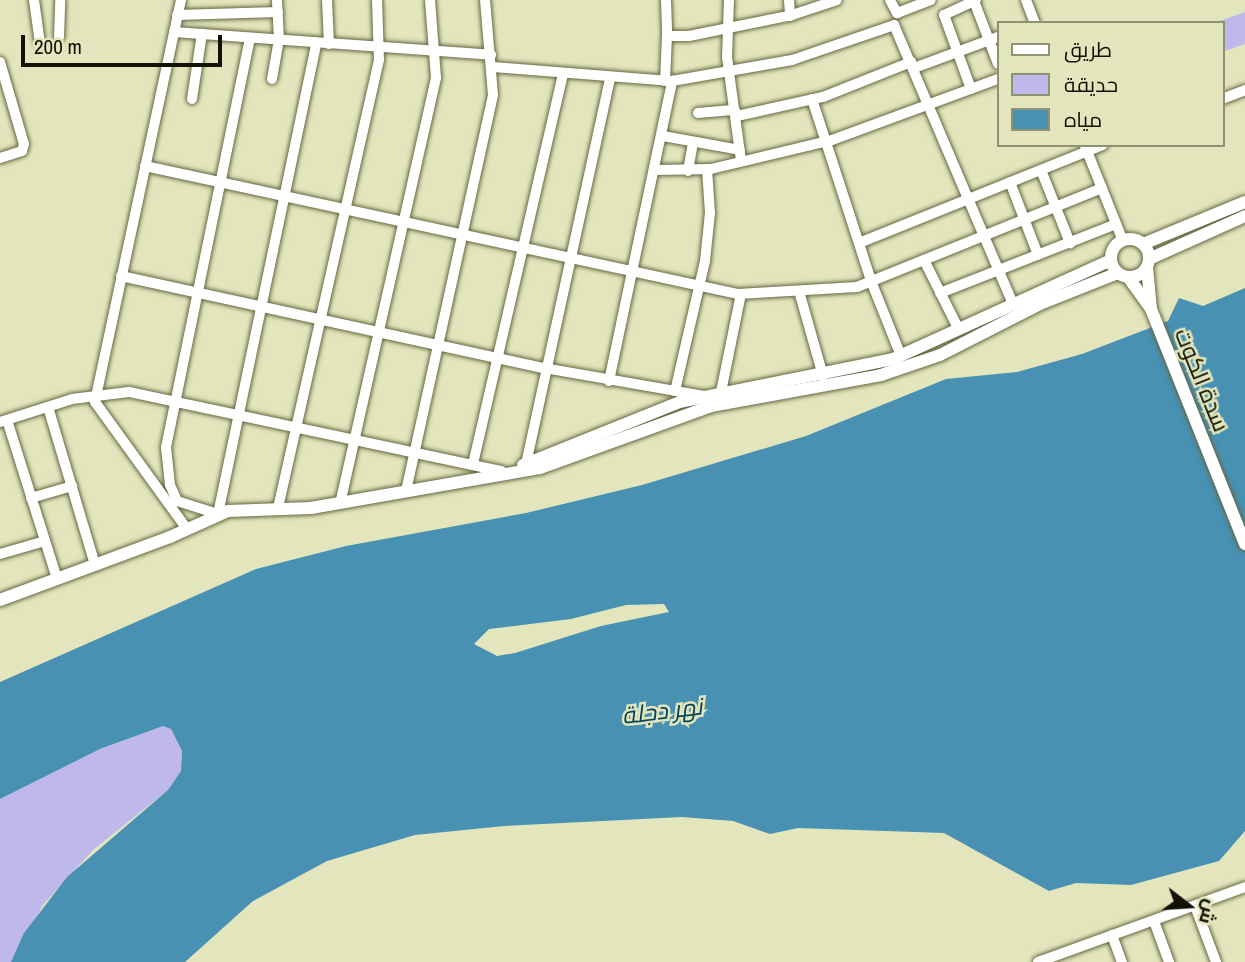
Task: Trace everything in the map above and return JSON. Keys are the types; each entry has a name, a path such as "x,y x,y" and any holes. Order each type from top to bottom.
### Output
{"main road":[{"path":"1111,260 1114,248 1123,241 1143,244 1245,202"},
{"path":"0,600 187,529 218,514 249,507 340,504 502,471 705,396 823,376 901,356 959,330 983,326 1123,275 1245,216"},
{"path":"1143,244 1148,263 1150,308"},
{"path":"1111,260 1150,308"},
{"path":"521,466 552,464 711,406 881,375 940,355 1014,306 1111,260"},
{"name":"سدة الكوت","path":"1150,308 1245,544"}],"street":[{"path":"34,0 40,43"},
{"path":"59,37 60,0"},
{"path":"180,0 95,395 98,410 187,529"},
{"path":"272,79 279,40 277,0"},
{"path":"327,0 329,44"},
{"path":"278,508 380,50 377,0"},
{"path":"340,504 436,78 430,0"},
{"path":"406,491 493,95 493,67 485,0"},
{"path":"609,381 663,136 668,81 666,0"},
{"path":"729,0 731,73 741,161"},
{"path":"789,0 790,16"},
{"path":"667,36 728,30 790,16 837,0"},
{"path":"890,0 897,12 893,24 1014,306"},
{"path":"897,12 933,0 944,14 971,89"},
{"path":"1026,0 1034,21"},
{"path":"698,113 736,113 812,99 993,38 975,1 944,14"},
{"path":"177,15 278,12"},
{"path":"493,67 610,79 668,81 731,73 792,60 893,24"},
{"path":"174,32 380,50 491,55"},
{"path":"192,99 202,34"},
{"path":"250,38 166,447 171,491 186,507 218,514 236,413 316,43"},
{"path":"0,62 24,146 22,152 0,158"},
{"path":"473,464 520,248 564,75"},
{"path":"521,466 610,79"},
{"path":"655,170 707,169 826,141 996,80"},
{"path":"1224,98 1245,90"},
{"path":"812,99 871,281 901,356"},
{"path":"663,136 740,150"},
{"path":"688,171 693,142"},
{"path":"859,243 1041,170 1086,148 1123,241"},
{"path":"145,166 699,288 741,294 849,288 1102,188"},
{"path":"675,391 709,233 707,169"},
{"path":"1041,170 1070,243"},
{"path":"1010,182 1038,255"},
{"path":"940,293 1116,224"},
{"path":"923,260 959,330"},
{"path":"121,276 320,317 544,369 705,396"},
{"path":"799,291 823,376"},
{"path":"722,392 741,294"},
{"path":"57,579 32,498 3,421 95,395 129,392 176,400 502,471"},
{"path":"48,407 95,565"},
{"path":"32,498 72,486"},
{"path":"0,554 45,541"},
{"path":"1038,962 1245,887"},
{"path":"1195,906 1216,962"},
{"path":"1154,921 1169,962"},
{"path":"1112,935 1122,962"}],"green space":[{"path":"1245,12 1245,44 1224,51 1224,21 1220,21"},
{"path":"163,726 171,729 182,751 181,771 168,790 93,850 43,905 11,962 0,962 0,799 100,749"}],"water":[{"name":"نهر دجلة","path":"1245,288 1245,831 1219,861 1131,885 1076,883 1049,891 944,833 798,828 770,834 733,821 682,817 504,826 415,835 327,861 253,901 185,962 11,962 24,933 67,877 168,790 181,771 182,751 171,729 163,726 100,749 0,799 0,682 256,569 346,546 526,513 642,485 806,436 946,379 1017,372 1082,354 1168,321 1179,298 1203,306","holes":["664,604 669,612 601,626 515,653 497,656 474,644 489,629 571,619 626,605"]}]}
